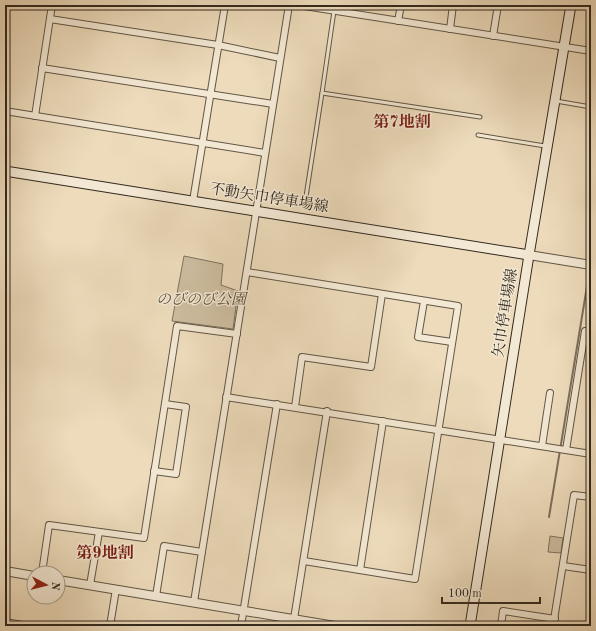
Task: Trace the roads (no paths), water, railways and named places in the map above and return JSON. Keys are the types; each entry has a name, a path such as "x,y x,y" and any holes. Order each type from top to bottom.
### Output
{"main road":[{"name":"矢巾停車場線","path":"470,626 529,255 571,5"},
{"name":"不動矢巾停車場線","path":"5,171 529,255"}],"street":[{"path":"35,116 52,5"},
{"path":"193,201 224,5"},
{"path":"194,602 289,5"},
{"path":"298,5 591,51"},
{"path":"398,21 401,5"},
{"path":"450,29 453,5"},
{"path":"493,36 498,5"},
{"path":"50,19 218,45 280,58"},
{"path":"42,68 273,104"},
{"path":"5,111 265,153"},
{"path":"529,255 589,265"},
{"path":"247,272 458,306 415,579 304,560"},
{"path":"295,407 302,357 371,367 382,294"},
{"path":"424,300 418,337 452,342"},
{"path":"43,565 49,524 144,538 177,326 236,334"},
{"path":"562,449 585,331"},
{"path":"542,446 550,393"},
{"path":"226,397 591,454"},
{"path":"154,471 176,474 186,407 165,404"},
{"path":"241,626 277,404"},
{"path":"294,619 327,412"},
{"path":"360,570 383,421"},
{"path":"554,626 574,495 591,497"},
{"path":"90,585 98,532"},
{"path":"156,596 164,546 202,552"},
{"path":"563,566 591,570"},
{"path":"5,571 26,575"},
{"path":"66,581 335,626"},
{"path":"110,626 116,589"},
{"path":"501,626 503,611 555,619"},
{"path":"590,626 591,617"},
{"path":"5,622 28,626"}],"lane":[{"path":"305,203 335,11"},
{"path":"322,93 480,117"},
{"path":"555,101 591,107"},
{"path":"478,135 547,146"}],"waterway":[{"path":"549,517 590,268"}],"district":[{"name":"第7地割","path":"402,123"},
{"name":"第9地割","path":"105,554"}],"park label":[{"name":"のびのび公園","path":"201,300"}]}
